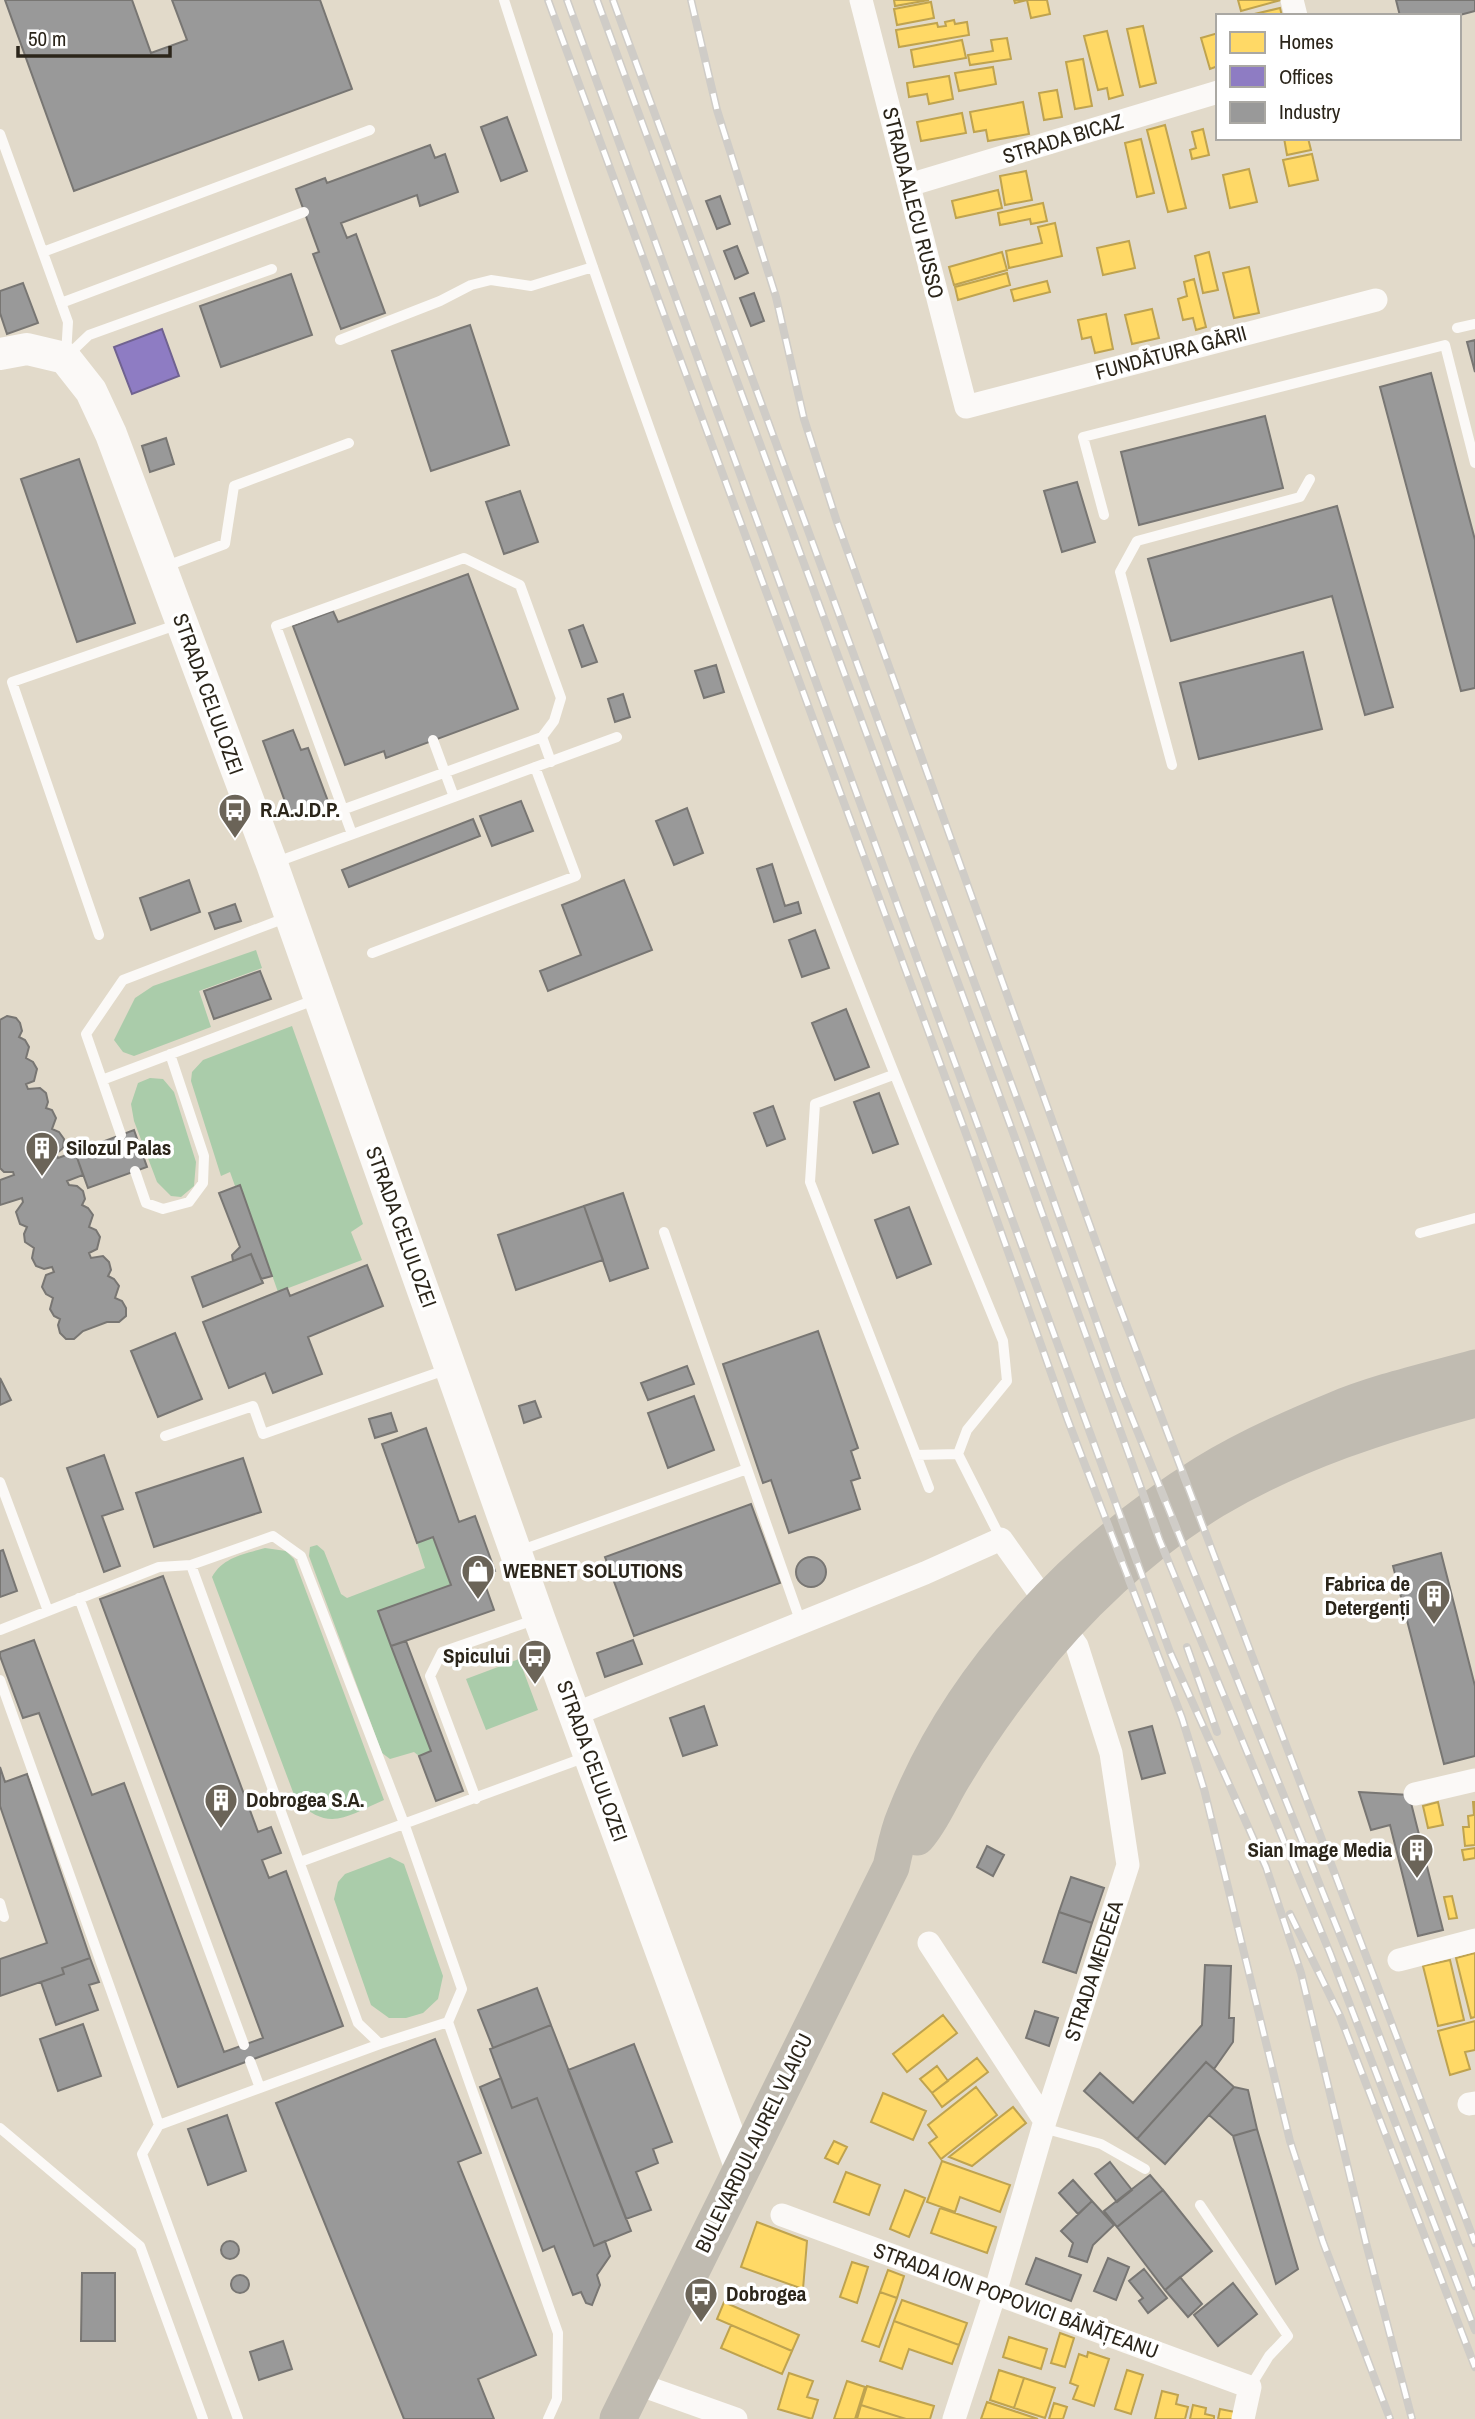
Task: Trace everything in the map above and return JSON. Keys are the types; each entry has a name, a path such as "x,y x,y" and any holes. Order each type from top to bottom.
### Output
{"main road":[{"name":"BULEVARDUL AUREL VLAICU","path":"618,2419 891,1867 904,1817 928,1766 968,1698 1010,1640 1092,1558 1143,1515 1205,1473 1335,1410 1475,1368"},
{"name":"BULEVARDUL AUREL VLAICU","path":"891,1867 922,1832 985,1727 1025,1672 1105,1584 1154,1543 1214,1500 1313,1452 1418,1414 1475,1399"}],"street":[{"name":"STRADA ALECU RUSSO","path":"861,0 966,407"},
{"name":"STRADA BICAZ","path":"909,186 1216,93"},
{"name":"FUNDĂTURA GĂRII","path":"966,407 1376,300"},
{"path":"0,354 27,349 65,358"},
{"name":"STRADA CELULOZEI","path":"65,358 91,391 111,434 162,568 272,864 539,1618 741,2169"},
{"path":"575,1714 925,1573 1001,1539"},
{"name":"STRADA MEDEEA","path":"954,2419 995,2293 1044,2125 1128,1865 1111,1753 1077,1646 1001,1539"},
{"path":"1415,1794 1475,1780"},
{"path":"1399,1960 1475,1940"},
{"path":"929,1942 1044,2125"},
{"name":"STRADA ION POPOVICI BĂNĂȚEANU","path":"782,2215 1250,2387"},
{"path":"635,2383 736,2419"},
{"path":"1243,2419 1250,2387"}],"lane":[{"path":"504,0 568,199 697,564 893,1075 1003,1341 1006,1381 967,1430 958,1454 1001,1539"},
{"path":"43,252 370,130"},
{"path":"0,134 68,322 65,358"},
{"path":"61,303 304,212"},
{"path":"340,340 471,285 491,280 531,286 593,267"},
{"path":"65,358 89,335 272,269"},
{"path":"1458,328 1475,324"},
{"path":"1104,515 1083,436 1445,345 1475,463"},
{"path":"162,568 225,544 234,485 349,443"},
{"path":"1172,765 1120,572 1137,541 1300,497 1310,479"},
{"path":"342,810 542,737 554,721 561,698 520,585 464,558 276,626 342,810 352,834"},
{"path":"99,934 12,682 182,623"},
{"path":"542,737 551,762"},
{"path":"272,864 617,737"},
{"path":"433,740 454,797"},
{"path":"372,953 576,876 535,767"},
{"path":"121,1135 86,1034 122,981 290,916"},
{"path":"102,1080 320,998"},
{"path":"135,1171 146,1203 163,1209 189,1202 203,1183 204,1156 170,1054"},
{"path":"893,1075 815,1104 810,1182 929,1488"},
{"path":"1420,1233 1475,1218"},
{"path":"664,1232 801,1623"},
{"path":"165,1436 253,1406 263,1434 451,1368"},
{"path":"916,1455 958,1454"},
{"path":"516,1552 747,1469"},
{"path":"0,1482 48,1611"},
{"path":"0,1630 159,1567 191,1565 273,1536 302,1556 405,1826 462,1989 448,2022 558,2333 557,2399 548,2419"},
{"path":"191,1565 358,2023 380,2044"},
{"path":"79,1598 244,2045"},
{"path":"476,1799 430,1676 442,1652 539,1618"},
{"path":"0,1680 159,2126"},
{"path":"300,1862 405,1826 589,1755"},
{"path":"0,1903 4,1917"},
{"path":"238,2419 142,2154 159,2126 380,2044 448,2022"},
{"path":"250,2061 260,2088"},
{"path":"1044,2125 1101,2144 1145,2169"},
{"path":"0,2128 140,2246 203,2419"},
{"path":"1200,2205 1288,2336 1269,2356 1250,2387"}],"green space":[{"path":"256,950 262,968 199,991 211,1027 134,1056 123,1052 114,1040 135,998 153,986"},
{"path":"292,1026 363,1224 351,1232 362,1260 278,1292 240,1185 235,1186 230,1172 221,1176 191,1081 192,1072 203,1060"},
{"path":"150,1078 163,1079 174,1092 196,1162 194,1186 181,1197 171,1196 157,1182 134,1121 131,1104 138,1083"},
{"path":"433,1537 451,1585 378,1611 431,1751 419,1756 414,1752 390,1759 382,1753 309,1556 310,1547 317,1545 324,1551 341,1594 347,1598 425,1568 417,1543"},
{"path":"265,1548 286,1551 294,1559 384,1800 349,1816 329,1819 318,1816 296,1800 212,1577 228,1561"},
{"path":"519,1659 538,1710 486,1730 466,1679"},
{"path":"390,1857 404,1864 443,1976 438,1999 423,2013 406,2018 389,2018 371,2005 334,1899 338,1882 345,1874"}],"building: Homes":[{"path":"894,0 929,0 895,6"},
{"path":"1027,0 1047,0 1050,14 1031,18"},
{"path":"1238,0 1281,0 1241,11"},
{"path":"931,2 934,18 897,25 894,9"},
{"path":"1280,8 1282,14 1254,14"},
{"path":"954,20 955,24 967,22 969,35 899,47 896,30 937,23 938,27 946,26 945,22"},
{"path":"1143,26 1156,83 1140,87 1127,29"},
{"path":"1107,31 1123,95 1109,99 1107,88 1098,90 1084,36"},
{"path":"1216,34 1216,67 1210,69 1201,38"},
{"path":"1007,38 1011,59 970,65 968,55 993,51 991,40"},
{"path":"962,40 966,58 914,67 911,50"},
{"path":"1083,59 1092,106 1075,109 1066,62"},
{"path":"993,67 996,84 959,91 955,73"},
{"path":"949,76 953,99 929,104 927,94 909,97 907,83"},
{"path":"1057,90 1062,117 1044,120 1039,93"},
{"path":"1023,102 1029,134 988,141 986,130 974,132 970,112"},
{"path":"962,113 966,133 921,141 917,122"},
{"path":"1165,125 1186,208 1168,212 1147,130"},
{"path":"1203,129 1209,155 1192,159 1190,150 1196,148 1192,132"},
{"path":"1141,139 1154,193 1137,197 1125,143"},
{"path":"1284,140 1308,140 1311,150 1287,155"},
{"path":"1312,154 1318,180 1289,186 1283,160"},
{"path":"1249,169 1257,202 1230,208 1223,175"},
{"path":"1026,171 1032,200 1005,205 1000,176"},
{"path":"998,190 1002,208 956,218 952,201"},
{"path":"1043,203 1047,221 1031,224 1030,219 1000,225 998,213"},
{"path":"1055,223 1062,256 1009,268 1006,251 1042,243 1038,227"},
{"path":"1129,241 1135,268 1103,275 1097,248"},
{"path":"1002,252 1007,270 954,285 949,267"},
{"path":"1209,252 1218,290 1203,293 1195,256"},
{"path":"1249,267 1259,313 1234,318 1223,273"},
{"path":"1007,273 1010,285 958,300 955,287"},
{"path":"1194,279 1206,327 1196,330 1193,318 1183,320 1178,299 1187,296 1184,282"},
{"path":"1047,281 1050,292 1014,301 1011,290"},
{"path":"1152,309 1159,338 1132,344 1125,315"},
{"path":"1106,314 1113,349 1095,353 1091,337 1082,339 1078,320"},
{"path":"1438,1802 1443,1825 1428,1828 1423,1806"},
{"path":"1475,1802 1475,1845 1465,1846 1463,1827 1469,1827 1468,1816 1474,1815"},
{"path":"1475,1848 1475,1858 1464,1860 1462,1850"},
{"path":"1452,1896 1457,1918 1449,1919 1444,1897"},
{"path":"1475,1953 1475,2017 1471,2018 1456,1958"},
{"path":"1450,1960 1464,2020 1438,2026 1423,1966"},
{"path":"943,2015 957,2033 907,2072 893,2054"},
{"path":"1475,2021 1475,2050 1465,2052 1470,2069 1450,2075 1438,2031"},
{"path":"977,2058 988,2072 942,2107 932,2093"},
{"path":"937,2066 948,2081 932,2093 920,2079"},
{"path":"976,2087 997,2115 941,2159 929,2143 937,2137 928,2125"},
{"path":"883,2093 926,2111 913,2140 871,2122"},
{"path":"1013,2107 1026,2123 972,2166 949,2157"},
{"path":"834,2141 847,2147 838,2164 825,2158"},
{"path":"942,2161 1010,2185 1000,2212 960,2197 955,2212 927,2202"},
{"path":"846,2172 880,2185 869,2215 834,2202"},
{"path":"905,2190 925,2198 909,2237 890,2229"},
{"path":"940,2208 996,2227 987,2253 931,2233"},
{"path":"757,2222 807,2241 803,2289 741,2267"},
{"path":"852,2262 868,2267 857,2303 840,2297"},
{"path":"888,2270 904,2276 897,2298 880,2292"},
{"path":"880,2292 897,2298 879,2347 862,2341"},
{"path":"902,2300 967,2323 959,2345 894,2321"},
{"path":"724,2302 799,2335 792,2351 717,2319"},
{"path":"894,2321 959,2345 952,2364 909,2349 902,2369 880,2361"},
{"path":"731,2325 792,2351 782,2374 721,2348"},
{"path":"1060,2333 1074,2338 1065,2367 1051,2363"},
{"path":"1009,2337 1047,2349 1041,2369 1003,2357"},
{"path":"1088,2352 1109,2359 1094,2406 1073,2399 1078,2386 1070,2383 1079,2354 1087,2357"},
{"path":"999,2370 1024,2378 1014,2408 990,2400"},
{"path":"1127,2370 1143,2375 1131,2414 1115,2409"},
{"path":"789,2373 813,2381 807,2397 818,2400 812,2419 778,2409"},
{"path":"1024,2378 1055,2388 1045,2418 1014,2408"},
{"path":"847,2381 865,2387 855,2419 834,2419"},
{"path":"867,2386 934,2406 930,2419 906,2419 861,2405"},
{"path":"1162,2391 1178,2395 1176,2404 1188,2407 1185,2419 1155,2419"},
{"path":"987,2402 1038,2419 981,2419"},
{"path":"1054,2403 1067,2407 1063,2419 1049,2419"},
{"path":"861,2405 906,2419 857,2419"},
{"path":"1193,2405 1206,2408 1205,2414 1214,2416 1214,2419 1190,2419"},
{"path":"1220,2409 1235,2412 1233,2419 1218,2419"}],"building: Offices":[{"path":"162,329 179,376 132,394 114,347"}],"building: Industry":[{"path":"5,0 132,0 151,53 187,40 172,0 320,0 352,89 74,191"},
{"path":"1396,0 1475,0 1475,11 1461,15 1400,14"},
{"path":"507,117 527,171 501,181 481,127"},
{"path":"430,145 435,158 445,154 458,192 420,206 417,195 341,223 347,238 356,234 385,313 341,329 313,254 319,252 296,189 325,178 327,183"},
{"path":"720,196 730,224 717,229 706,201"},
{"path":"737,246 748,273 735,279 724,251"},
{"path":"291,274 312,335 221,367 200,306"},
{"path":"23,283 38,323 7,334 0,313 0,291"},
{"path":"754,293 764,321 751,326 740,298"},
{"path":"470,325 509,445 431,471 392,351"},
{"path":"1475,340 1475,372 1467,342"},
{"path":"1431,373 1475,540 1475,688 1461,691 1380,387"},
{"path":"1265,416 1283,488 1139,525 1121,452"},
{"path":"166,438 174,464 150,472 142,446"},
{"path":"79,459 135,623 77,642 21,479"},
{"path":"1077,482 1095,542 1062,552 1044,491"},
{"path":"520,491 538,542 504,554 486,502"},
{"path":"1337,506 1393,707 1365,715 1332,596 1171,641 1148,559"},
{"path":"468,574 518,709 386,758 384,751 345,765 293,626 333,611 338,622"},
{"path":"583,625 597,662 582,667 569,630"},
{"path":"1303,652 1322,729 1199,759 1180,683"},
{"path":"716,665 724,692 704,698 695,671"},
{"path":"623,694 630,717 615,722 608,699"},
{"path":"293,730 301,750 308,748 329,804 291,818 263,741"},
{"path":"521,801 533,831 492,846 480,816"},
{"path":"687,808 703,853 674,865 656,821"},
{"path":"473,819 480,836 349,887 342,870"},
{"path":"772,864 785,906 798,902 801,913 774,922 757,869"},
{"path":"189,880 200,912 151,930 140,898"},
{"path":"624,880 652,950 548,991 540,971 581,955 562,905"},
{"path":"235,904 241,921 215,929 209,913"},
{"path":"815,930 829,968 802,977 789,940"},
{"path":"260,971 271,999 214,1019 204,991"},
{"path":"846,1009 869,1067 835,1080 812,1023"},
{"name":"Silozul Palas","path":"7,1016 16,1018 20,1023 22,1031 19,1037 25,1040 29,1047 26,1058 33,1062 37,1069 34,1081 26,1084 28,1089 40,1088 46,1093 46,1108 52,1110 56,1118 52,1129 59,1132 64,1139 63,1148 56,1154 58,1158 75,1152 83,1175 67,1181 69,1185 77,1186 83,1191 85,1199 82,1205 93,1215 89,1227 96,1230 100,1237 97,1249 89,1253 91,1258 103,1256 109,1262 111,1270 108,1276 119,1286 115,1298 122,1301 126,1308 126,1316 119,1322 107,1322 83,1331 74,1339 66,1339 60,1333 60,1319 54,1316 50,1309 53,1298 46,1294 42,1287 46,1275 54,1272 52,1267 44,1269 36,1266 32,1258 34,1248 25,1242 27,1227 20,1224 16,1212 23,1202 22,1198 0,1205 0,1180 14,1175 13,1172 4,1172 0,1168 0,1020"},
{"path":"879,1093 898,1144 873,1153 854,1102"},
{"path":"773,1106 785,1139 767,1146 754,1113"},
{"path":"134,1130 147,1167 88,1188 75,1152"},
{"path":"240,1185 272,1276 261,1279 251,1254 233,1261 232,1255 240,1247 219,1193"},
{"path":"623,1193 648,1268 610,1281 584,1206"},
{"path":"584,1206 603,1260 516,1290 498,1235"},
{"path":"909,1207 931,1264 897,1278 875,1220"},
{"path":"251,1254 263,1283 203,1307 192,1277"},
{"path":"367,1265 383,1306 308,1337 322,1374 273,1393 265,1373 229,1388 203,1322 287,1288 290,1296"},
{"path":"818,1331 858,1448 851,1451 860,1478 851,1481 860,1509 789,1533 771,1480 763,1483 723,1364"},
{"path":"175,1333 202,1399 158,1417 131,1351"},
{"path":"687,1366 694,1384 648,1400 641,1383"},
{"path":"0,1378 11,1400 0,1405"},
{"path":"694,1396 714,1450 668,1468 648,1413"},
{"path":"535,1401 541,1417 524,1423 519,1406"},
{"path":"391,1413 397,1431 375,1438 369,1419"},
{"path":"426,1428 459,1522 475,1516 495,1571 482,1576 494,1610 391,1646 378,1611 451,1585 433,1537 417,1543 382,1444"},
{"path":"104,1455 123,1509 102,1516 120,1566 104,1572 67,1468"},
{"path":"243,1458 261,1512 154,1547 136,1493"},
{"path":"751,1504 780,1583 634,1636 605,1557"},
{"path":"3,1550 17,1591 0,1597 0,1551"},
{"name":"Fabrica de Detergenți","path":"1441,1553 1475,1686 1475,1756 1444,1764 1393,1566"},
{"path":"811,1557 822,1561 826,1572 822,1583 811,1587 800,1583 796,1572 800,1561"},
{"name":"Dobrogea S.A.","path":"163,1576 258,1832 271,1827 281,1853 262,1860 269,1878 286,1871 343,2026 178,2087 39,1713 23,1718 0,1656 0,1652 34,1640 92,1795 124,1783 224,2052 263,2038 100,1599"},
{"path":"633,1640 642,1664 605,1677 597,1653"},
{"path":"406,1641 463,1791 436,1801 419,1756 431,1751 391,1646"},
{"path":"704,1706 717,1745 683,1756 670,1718"},
{"path":"1152,1726 1165,1773 1142,1779 1129,1732"},
{"path":"0,1767 5,1782 27,1774 90,1958 62,1968 64,1974 0,1996 0,1959 47,1943 0,1806"},
{"name":"Sian Image Media","path":"1359,1792 1409,1795 1443,1930 1418,1936 1390,1825 1371,1830"},
{"path":"987,1846 1004,1855 993,1876 977,1867"},
{"path":"1071,1877 1104,1888 1092,1923 1059,1912"},
{"path":"1059,1912 1092,1923 1076,1973 1043,1962"},
{"path":"90,1958 99,1982 89,1985 98,2010 56,2025 41,1982 64,1974 62,1968"},
{"path":"1205,1965 1231,1966 1229,2018 1234,2018 1233,2042 1214,2069 1206,2062 1137,2139 1084,2091 1100,2073 1133,2103 1202,2025"},
{"path":"537,1988 551,2025 493,2048 478,2010"},
{"path":"1035,2011 1058,2018 1049,2046 1026,2038"},
{"path":"83,2024 101,2076 58,2091 40,2039"},
{"path":"551,2025 631,2231 594,2246 537,2098 512,2108 490,2049"},
{"path":"435,2039 481,2153 458,2162 536,2355 478,2379 494,2419 404,2419 276,2103"},
{"path":"634,2044 672,2142 653,2149 658,2163 636,2172 651,2210 626,2219 568,2070"},
{"path":"1206,2062 1234,2087 1165,2164 1137,2139"},
{"path":"501,2078 512,2108 537,2098 594,2246 605,2241 610,2256 597,2275 600,2285 592,2305 586,2303 581,2292 573,2295 554,2246 543,2251 480,2087"},
{"path":"1234,2087 1248,2090 1257,2129 1233,2136 1209,2115"},
{"path":"227,2115 246,2171 208,2185 188,2129"},
{"path":"1257,2129 1298,2269 1276,2284 1233,2136"},
{"path":"1110,2162 1132,2190 1117,2202 1095,2174"},
{"path":"1150,2175 1163,2190 1117,2227 1104,2211"},
{"path":"1073,2180 1092,2201 1078,2214 1059,2193"},
{"path":"1163,2190 1212,2251 1165,2290 1117,2227"},
{"path":"1092,2201 1114,2225 1093,2245 1087,2262 1069,2256 1073,2243 1061,2231"},
{"path":"230,2241 236,2244 239,2250 236,2256 230,2259 224,2256 221,2250 224,2244"},
{"path":"1036,2258 1081,2275 1071,2301 1026,2284"},
{"path":"1108,2258 1129,2267 1116,2300 1094,2291"},
{"path":"1144,2269 1167,2298 1148,2313 1139,2301 1143,2298 1129,2281"},
{"path":"82,2273 115,2273 115,2341 81,2341"},
{"path":"240,2275 246,2278 249,2284 246,2290 240,2293 234,2290 231,2284 234,2278"},
{"path":"1180,2277 1202,2304 1188,2317 1165,2290"},
{"path":"1233,2283 1257,2314 1218,2346 1194,2315"},
{"path":"283,2341 292,2369 259,2380 250,2352"}],"railway":[{"path":"548,0 972,1150 1067,1418 1182,1718 1204,1789 1290,2141 1323,2242 1390,2419"},
{"path":"567,0 1170,1652 1266,1867 1301,1973 1366,2243 1412,2419"},
{"path":"597,0 1160,1541 1330,1953 1475,2330"},
{"path":"613,0 1030,1134 1120,1388 1360,1985 1475,2286"},
{"path":"691,0 717,110 776,297 804,419 837,522 1111,1284 1475,2243"},
{"path":"1187,1647 1217,1732"},
{"path":"1290,1914 1340,2016 1475,2367"}],"place":[{"name":"R.A.J.D.P.","path":"235,840"},
{"name":"Silozul Palas","path":"42,1178"},
{"name":"WEBNET SOLUTIONS","path":"478,1601"},
{"name":"Fabrica de Detergenți","path":"1434,1626"},
{"name":"Spicului","path":"535,1686"},
{"name":"Dobrogea S.A.","path":"221,1830"},
{"name":"Sian Image Media","path":"1417,1880"},
{"name":"Dobrogea","path":"701,2324"}]}
